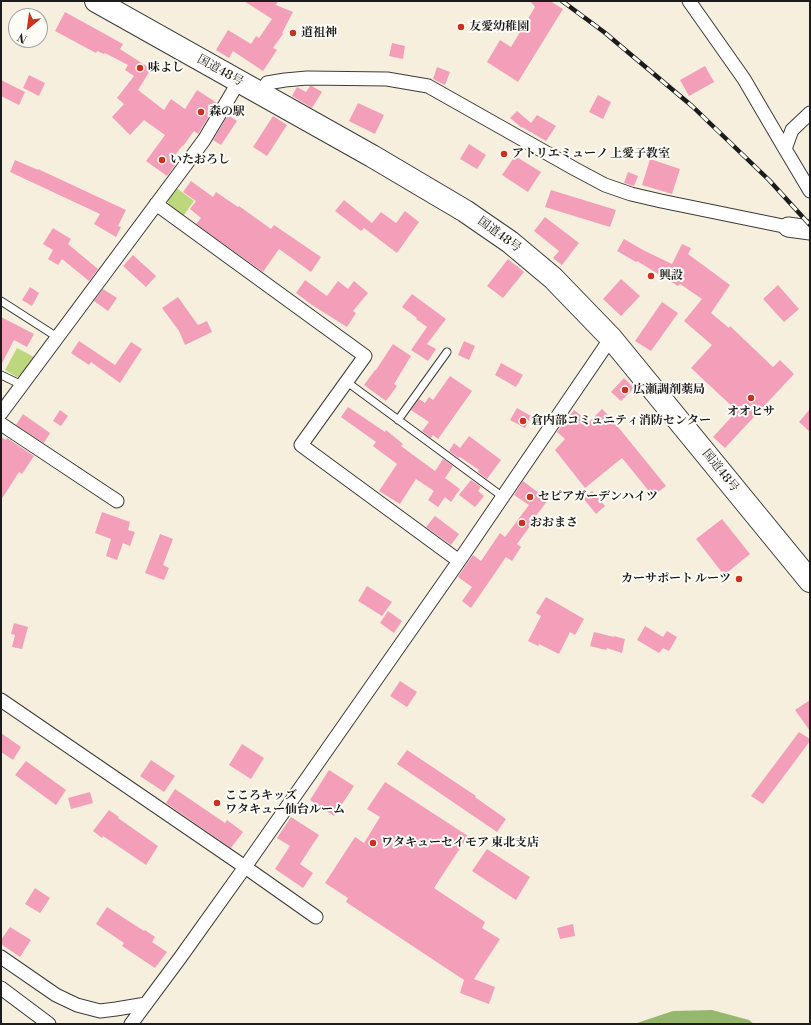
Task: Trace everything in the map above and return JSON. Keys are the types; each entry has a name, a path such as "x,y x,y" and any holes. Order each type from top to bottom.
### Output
{"highway":[{"name":"国道48号","path":"96,1 372,156 465,211 510,242 553,278 611,338 810,581"}],"street":[{"path":"689,1 744,79 810,191"},
{"path":"261,93 266,83 307,78 387,78 428,86 605,185 646,198 788,227 810,230"},
{"path":"1,413 204,140 239,81"},
{"path":"785,149 792,130 810,113"},
{"path":"156,204 365,356 301,445 459,561"},
{"path":"131,1024 246,867 459,561 611,338"},
{"path":"1,424 117,500"},
{"path":"1,700 246,867 316,917"},
{"path":"1,957 56,995 77,1005 100,1011 146,1004"},
{"path":"1,988 49,1024"}],"lane":[{"path":"1,301 58,337"},
{"path":"398,420 447,352"},
{"path":"1,375 22,385"},
{"path":"346,382 503,497"}],"green space":[{"path":"175,187 194,201 181,219 170,210 167,198"},
{"path":"17,348 34,357 25,373 17,377 5,370"},
{"path":"712,1010 749,1020 754,1024 634,1024 673,1011"}],"building":[{"path":"244,1 278,1 276,5 293,12 282,33 283,34 273,48 277,50 263,71 233,51 229,58 216,50 228,30 251,44 256,36 259,38 272,19"},
{"path":"530,1 550,1 563,9 518,82 487,62 500,40 511,47 535,7"},
{"path":"65,12 123,44 120,49 151,69 138,90 164,110 171,99 185,109 197,90 217,103 198,134 194,131 170,162 175,165 167,176 146,161 165,135 144,120 130,135 112,117 124,104 117,98 134,76 125,70 128,65 105,53 104,54 97,51 96,53 55,31"},
{"path":"392,43 405,46 403,59 389,56"},
{"path":"705,66 714,82 689,96 680,80"},
{"path":"437,67 450,72 445,85 433,79"},
{"path":"29,75 45,83 39,96 23,88"},
{"path":"1,80 25,92 19,105 1,96"},
{"path":"310,86 322,92 312,108 292,96 297,87 306,92"},
{"path":"598,95 611,102 603,119 589,112"},
{"path":"358,103 384,115 375,134 349,121"},
{"path":"517,111 531,123 537,115 556,126 546,141 522,128 510,118"},
{"path":"228,115 237,121 221,145 213,140"},
{"path":"273,116 287,125 267,156 253,147"},
{"path":"469,144 486,155 477,169 460,159"},
{"path":"515,156 541,172 528,192 502,175"},
{"path":"650,159 680,169 672,194 642,185"},
{"path":"15,160 38,169 126,210 118,226 121,227 116,237 94,224 100,214 10,172"},
{"path":"628,172 638,176 634,186 624,183"},
{"path":"191,181 213,197 216,192 238,207 239,206 271,229 274,225 321,257 311,272 279,249 263,272 196,224 201,218 190,209 196,201 183,192"},
{"path":"551,190 616,210 610,227 545,207"},
{"path":"344,200 372,223 381,212 396,223 405,211 419,222 397,253 364,228 361,231 335,211"},
{"path":"545,217 579,243 562,265 553,258 559,251 534,231"},
{"path":"53,228 71,239 68,244 98,269 89,281 62,259 58,265 48,259 53,250 43,244"},
{"path":"624,239 672,264 682,244 691,248 688,254 730,285 711,313 729,328 730,326 773,367 780,360 794,374 725,448 713,437 737,411 691,368 712,345 684,321 702,299 680,284 678,286 637,261 636,262 617,251"},
{"path":"133,255 156,276 146,287 123,266"},
{"path":"508,259 524,272 503,298 487,286"},
{"path":"621,279 640,296 621,316 603,299"},
{"path":"305,280 327,296 338,281 348,289 354,281 368,293 353,311 356,313 347,327 296,293"},
{"path":"778,285 799,309 784,322 763,299"},
{"path":"30,287 39,293 32,306 22,300"},
{"path":"103,289 117,298 108,311 94,301"},
{"path":"412,294 446,319 427,344 436,349 428,361 411,350 427,327 402,307"},
{"path":"178,297 198,325 207,321 212,332 185,345 179,331 162,308"},
{"path":"662,302 678,313 651,351 635,341"},
{"path":"1,317 34,334 27,347 14,340 1,365"},
{"path":"79,341 115,365 131,342 142,349 120,383 91,362 89,365 71,353"},
{"path":"464,341 475,346 469,360 458,355"},
{"path":"393,344 411,356 394,384 397,386 386,401 364,385"},
{"path":"501,363 523,375 516,387 495,375"},
{"path":"450,376 472,391 438,439 433,435 431,438 422,431 429,422 411,410 419,399 425,403 429,397 433,400"},
{"path":"624,378 634,388 621,401 611,392"},
{"path":"348,407 385,432 386,430 403,444 401,446 435,471 443,459 453,466 445,478 460,489 451,502 445,497 438,507 428,500 434,491 416,479 400,504 379,491 397,464 373,446 376,442 341,417"},
{"path":"517,408 531,416 525,428 510,420"},
{"path":"602,409 666,486 653,496 622,458 585,488 555,450 565,439 557,432 574,410 589,422"},
{"path":"810,409 810,432 799,422"},
{"path":"60,410 68,416 61,426 53,421"},
{"path":"23,414 50,433 44,443 16,425"},
{"path":"469,436 501,460 487,479 478,472 479,470 449,451 454,443 460,448"},
{"path":"1,437 6,440 7,438 34,456 22,474 19,472 1,500"},
{"path":"471,480 481,487 478,491 484,496 475,507 459,495"},
{"path":"523,481 548,500 517,544 521,547 512,561 506,557 471,608 462,601 472,587 458,577 473,555 481,561 500,533 505,537 529,505 514,495"},
{"path":"592,491 605,506 596,514 583,498"},
{"path":"102,512 130,522 128,530 135,532 130,546 123,543 117,560 106,556 111,539 95,533"},
{"path":"435,516 459,534 451,545 426,527"},
{"path":"722,519 750,554 724,575 696,539"},
{"path":"160,534 173,539 163,565 169,568 164,580 145,573"},
{"path":"367,586 392,602 382,616 358,601"},
{"path":"546,597 584,619 575,635 570,632 559,654 539,644 538,646 528,641 541,616 536,613"},
{"path":"388,611 402,621 394,633 380,623"},
{"path":"14,623 28,627 22,649 12,647 15,635 11,634"},
{"path":"645,626 663,637 667,631 677,637 669,651 663,648 659,653 637,640"},
{"path":"594,632 625,639 622,653 607,648 606,650 590,646"},
{"path":"400,681 417,692 407,707 390,696"},
{"path":"810,700 810,731 795,710"},
{"path":"799,732 810,739 810,741 763,804 751,796"},
{"path":"1,733 21,747 13,760 1,752"},
{"path":"242,744 264,758 251,779 229,765"},
{"path":"407,750 476,796 475,797 506,819 497,832 397,764"},
{"path":"151,760 175,776 164,792 140,776"},
{"path":"26,761 66,790 56,805 15,775"},
{"path":"329,770 354,786 334,816 310,800"},
{"path":"385,782 468,836 434,888 485,922 482,928 500,939 474,979 495,987 489,1004 460,993 464,980 346,902 348,898 325,883 355,837 364,843 380,817 367,809"},
{"path":"175,789 225,823 227,820 243,832 231,848 166,803"},
{"path":"90,792 93,803 71,809 68,798"},
{"path":"109,810 158,846 146,865 93,831"},
{"path":"291,817 319,835 300,864 313,873 303,888 275,869 290,846 277,838"},
{"path":"487,849 530,877 516,900 472,871"},
{"path":"35,888 50,898 40,913 25,904"},
{"path":"107,907 155,937 152,942 167,952 155,968 122,946 124,943 96,924"},
{"path":"573,924 575,936 560,939 557,928"},
{"path":"10,927 31,940 20,957 1,944 1,940"}],"railway":[{"path":"562,1 604,32 692,106 769,180 810,225"}],"place":[{"name":"友愛幼稚園","path":"461,27"},
{"name":"道祖神","path":"293,33"},
{"name":"味よし","path":"140,68"},
{"name":"森の駅","path":"201,112"},
{"name":"アトリエミューノ 上愛子教室","path":"504,154"},
{"name":"いたおろし","path":"162,160"},
{"name":"興設","path":"651,276"},
{"name":"広瀬調剤薬局","path":"625,390"},
{"name":"オオヒサ","path":"751,398"},
{"name":"倉内部コミュニティ消防センター","path":"523,421"},
{"name":"セピアガーデンハイツ","path":"530,497"},
{"name":"おおまさ","path":"522,523"},
{"name":"カーサポート ルーツ","path":"739,579"},
{"name":"こころキッズ ワタキュー仙台ルーム","path":"217,803"},
{"name":"ワタキューセイモア 東北支店","path":"373,843"}]}
